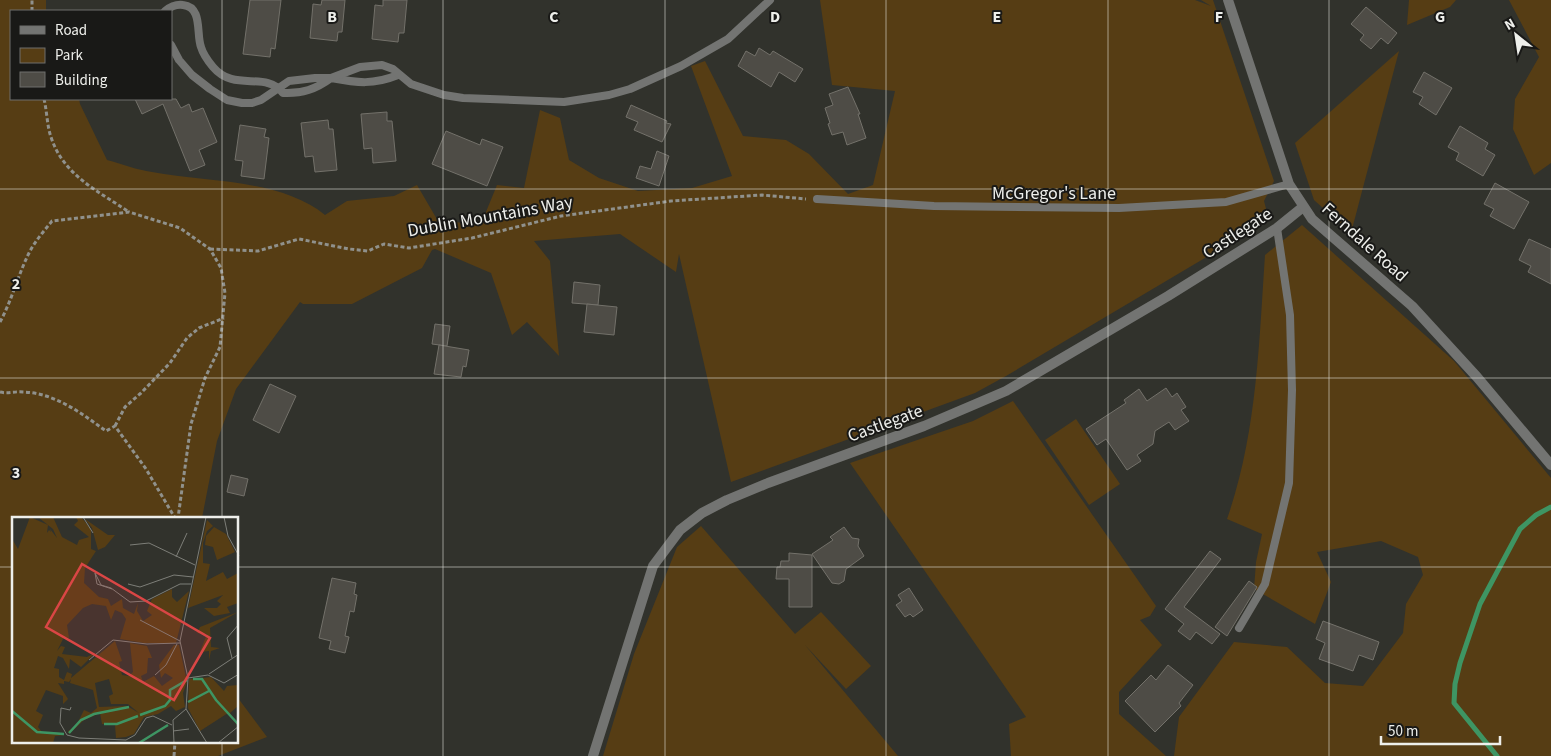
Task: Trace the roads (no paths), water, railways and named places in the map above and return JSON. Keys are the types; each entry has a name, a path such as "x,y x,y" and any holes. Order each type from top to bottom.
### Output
{"street":[{"name":"Ferndale Road","path":"1228,0 1289,184 1304,207 1312,218 1412,306 1477,377 1551,465"},
{"name":"Castlegate","path":"593,756 653,566 680,530 702,513 768,483 924,426 1006,391 1168,296 1276,228 1304,207"}],"lane":[{"path":"166,10 171,6 184,4 193,10 197,21 200,47 209,62 221,76 238,81 266,82 279,88 283,93 294,94 318,87 332,78 360,67 382,65 393,69 411,84 463,98 564,102 609,95 630,89 681,66 728,38 770,0"},
{"path":"172,47 192,75 228,100 242,104 262,100 289,81 332,78 366,84 386,80 398,75"},
{"name":"McGregor's Lane","path":"817,199 934,206 1119,208 1226,202 1289,184"},
{"path":"1239,628 1265,584 1289,483 1292,390 1290,315 1276,228"}],"waterway":[{"path":"1497,756 1454,703 1455,684 1480,604 1520,529 1536,515 1551,507"}]}
